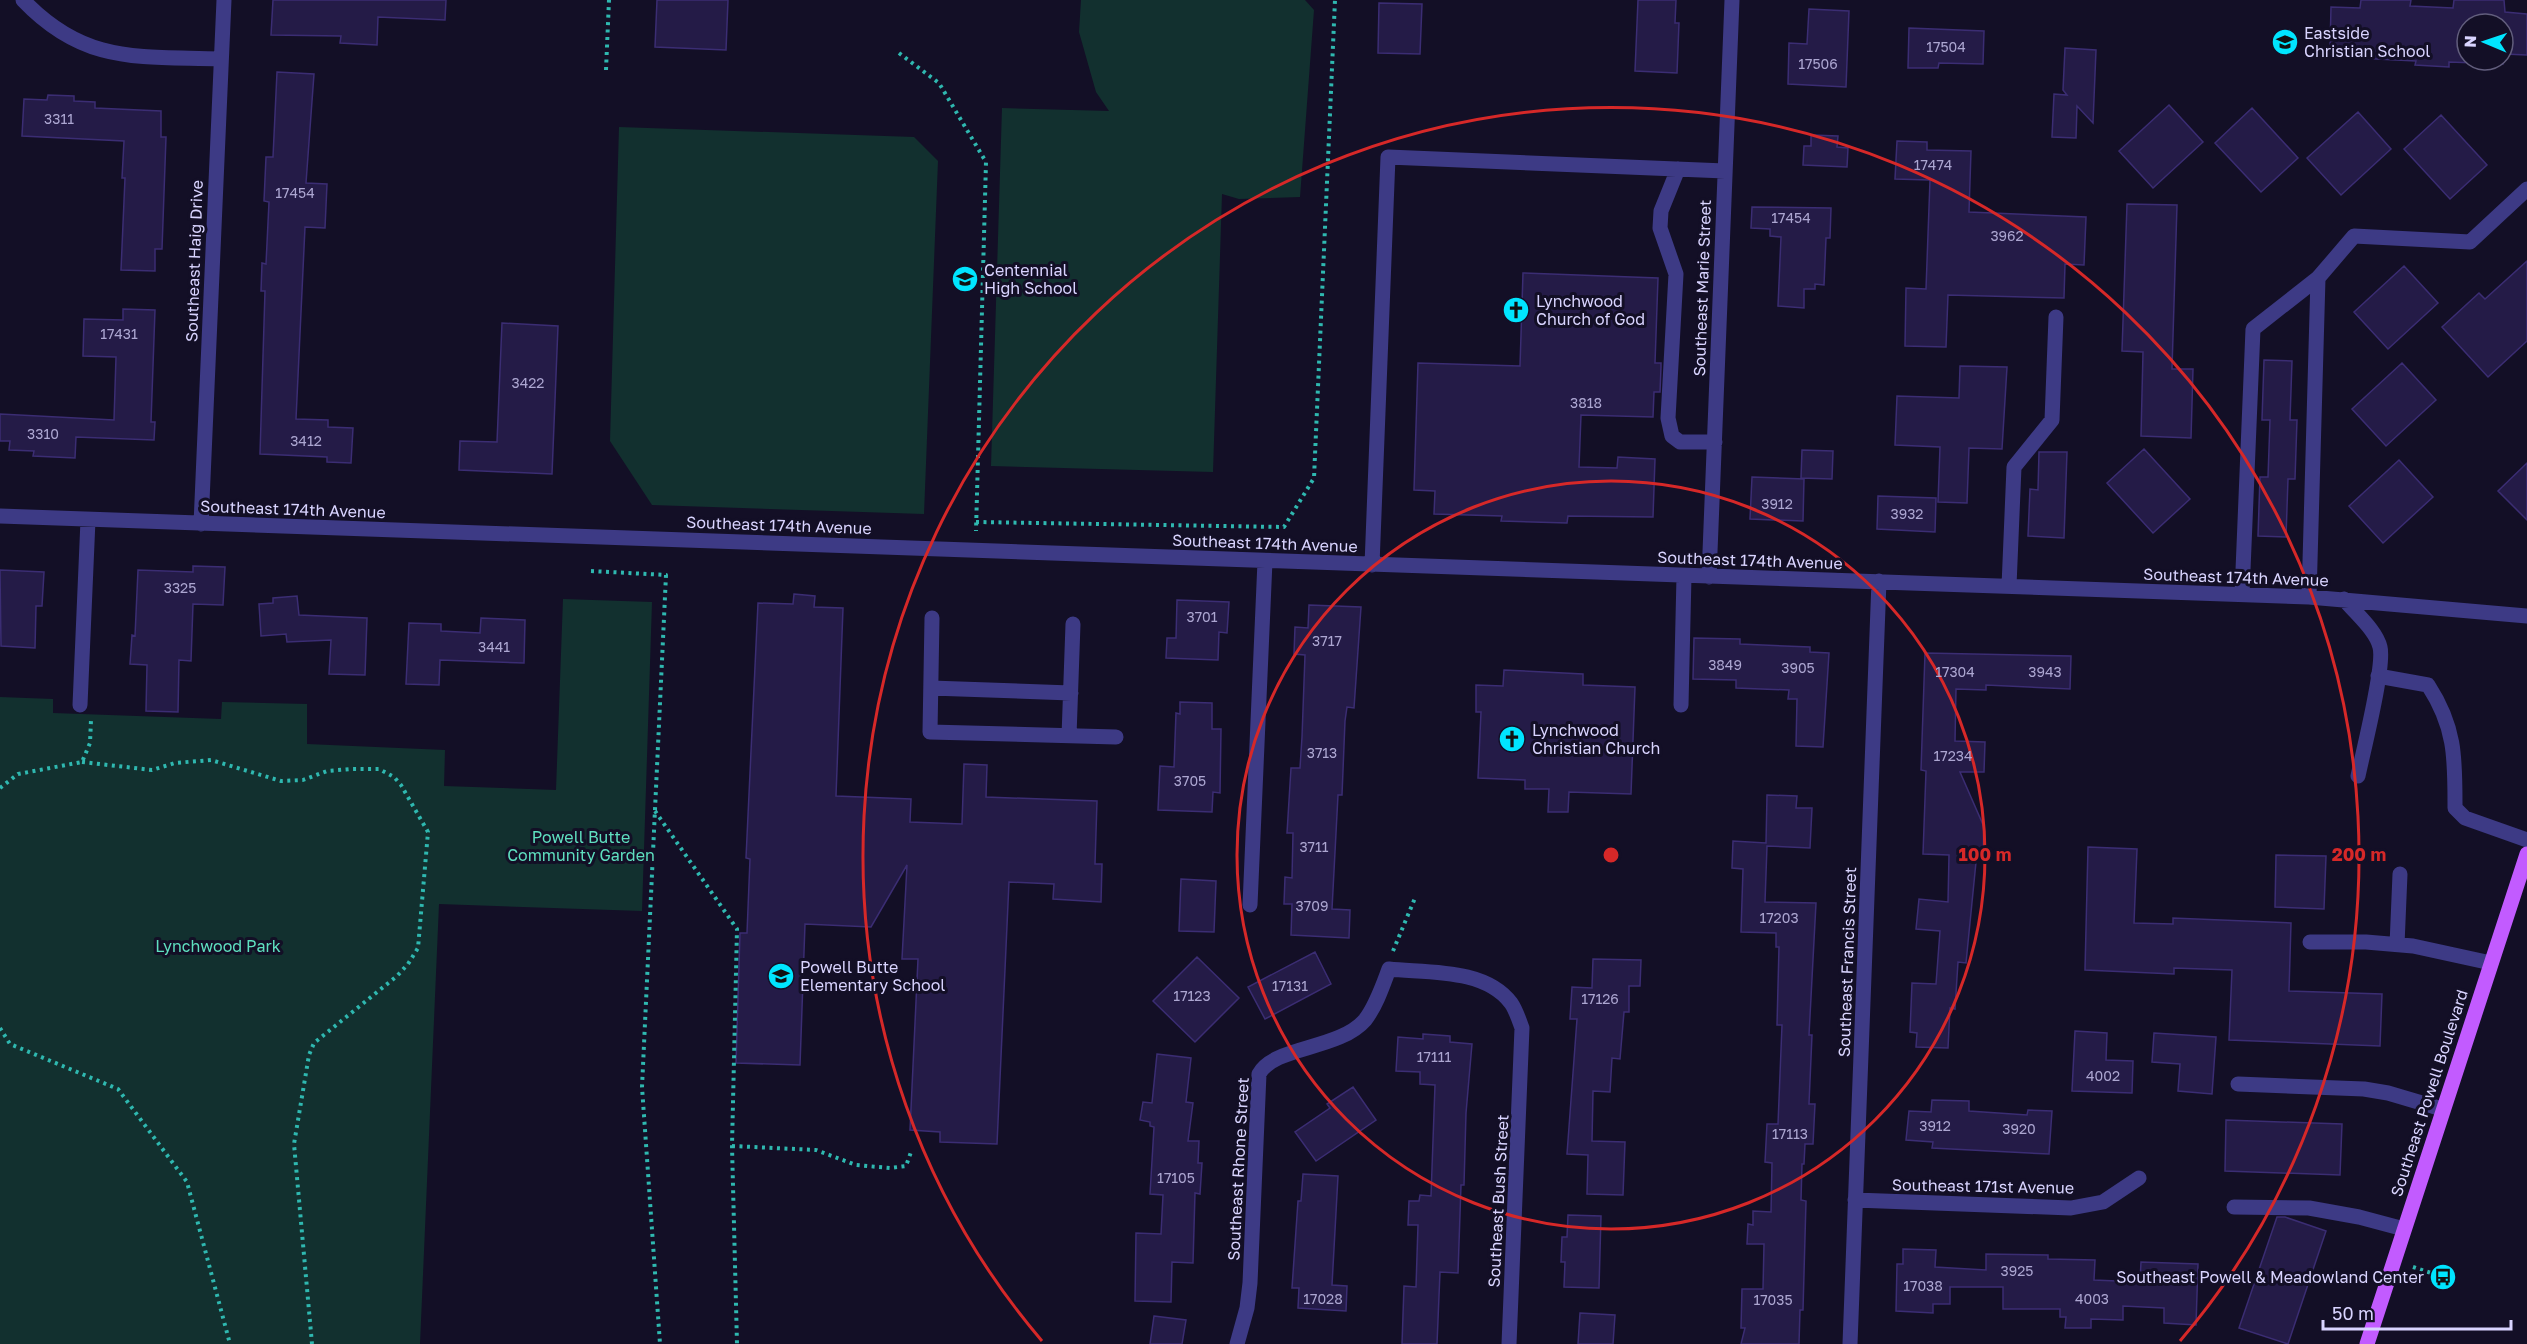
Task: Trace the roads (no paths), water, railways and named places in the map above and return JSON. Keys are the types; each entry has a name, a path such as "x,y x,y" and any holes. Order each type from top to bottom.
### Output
{"main road":[{"name":"Southeast Powell Boulevard","path":"2367,1344 2527,854"}],"street":[{"path":"23,0 50,26 75,42 98,50 122,56 221,59"},
{"name":"Southeast Haig Drive","path":"201,524 224,0"},
{"name":"Southeast Marie Street","path":"1709,577 1732,0"},
{"path":"1372,565 1388,157 1725,171"},
{"path":"1678,169 1661,211 1660,228 1676,274 1668,418 1672,436 1680,442 1715,442"},
{"path":"2242,594 2253,329 2318,278 2354,236 2470,242 2527,189"},
{"path":"2309,597 2318,278"},
{"path":"2009,586 2014,466 2052,420 2056,317"},
{"name":"Southeast 174th Avenue","path":"0,516 2242,594 2344,599 2527,616"},
{"path":"80,705 88,520"},
{"path":"1250,905 1265,561"},
{"path":"1681,705 1684,576"},
{"name":"Southeast Francis Street","path":"1850,1344 1880,581"},
{"path":"2344,599 2375,636 2381,648 2378,676 2358,776"},
{"path":"932,618 930,732 1116,737"},
{"path":"1070,736 1073,624"},
{"path":"2378,676 2428,686 2443,707 2455,752 2455,808 2465,818 2527,840"},
{"path":"930,688 1071,693"},
{"path":"2397,945 2400,873"},
{"path":"2310,942 2366,942 2397,945 2491,963"},
{"name":"Southeast Rhone Street","path":"1238,1344 1247,1308 1250,1283 1259,1074 1263,1067 1286,1056 1333,1042 1353,1030 1365,1019 1389,969 1462,976 1489,984 1511,1002 1522,1028 1522,1060"},
{"name":"Southeast Bush Street","path":"1509,1344 1522,1060"},
{"path":"2238,1084 2364,1089 2388,1093 2442,1109"},
{"name":"Southeast 171st Avenue","path":"1855,1200 2071,1208 2103,1202 2139,1178"},
{"path":"2234,1207 2308,1208 2359,1217 2404,1229"}],"place":[{"name":"Eastside Christian School","path":"2285,42"},
{"name":"Centennial High School","path":"965,279"},
{"name":"Lynchwood Church of God","path":"1516,310"},
{"name":"Lynchwood Christian Church","path":"1512,739"},
{"name":"Powell Butte Elementary School","path":"781,976"},
{"name":"Southeast Powell & Meadowland Center","path":"2443,1277"}],"park label":[{"name":"Powell Butte Community Garden","path":"581,846"},
{"name":"Lynchwood Park","path":"218,946"}]}
